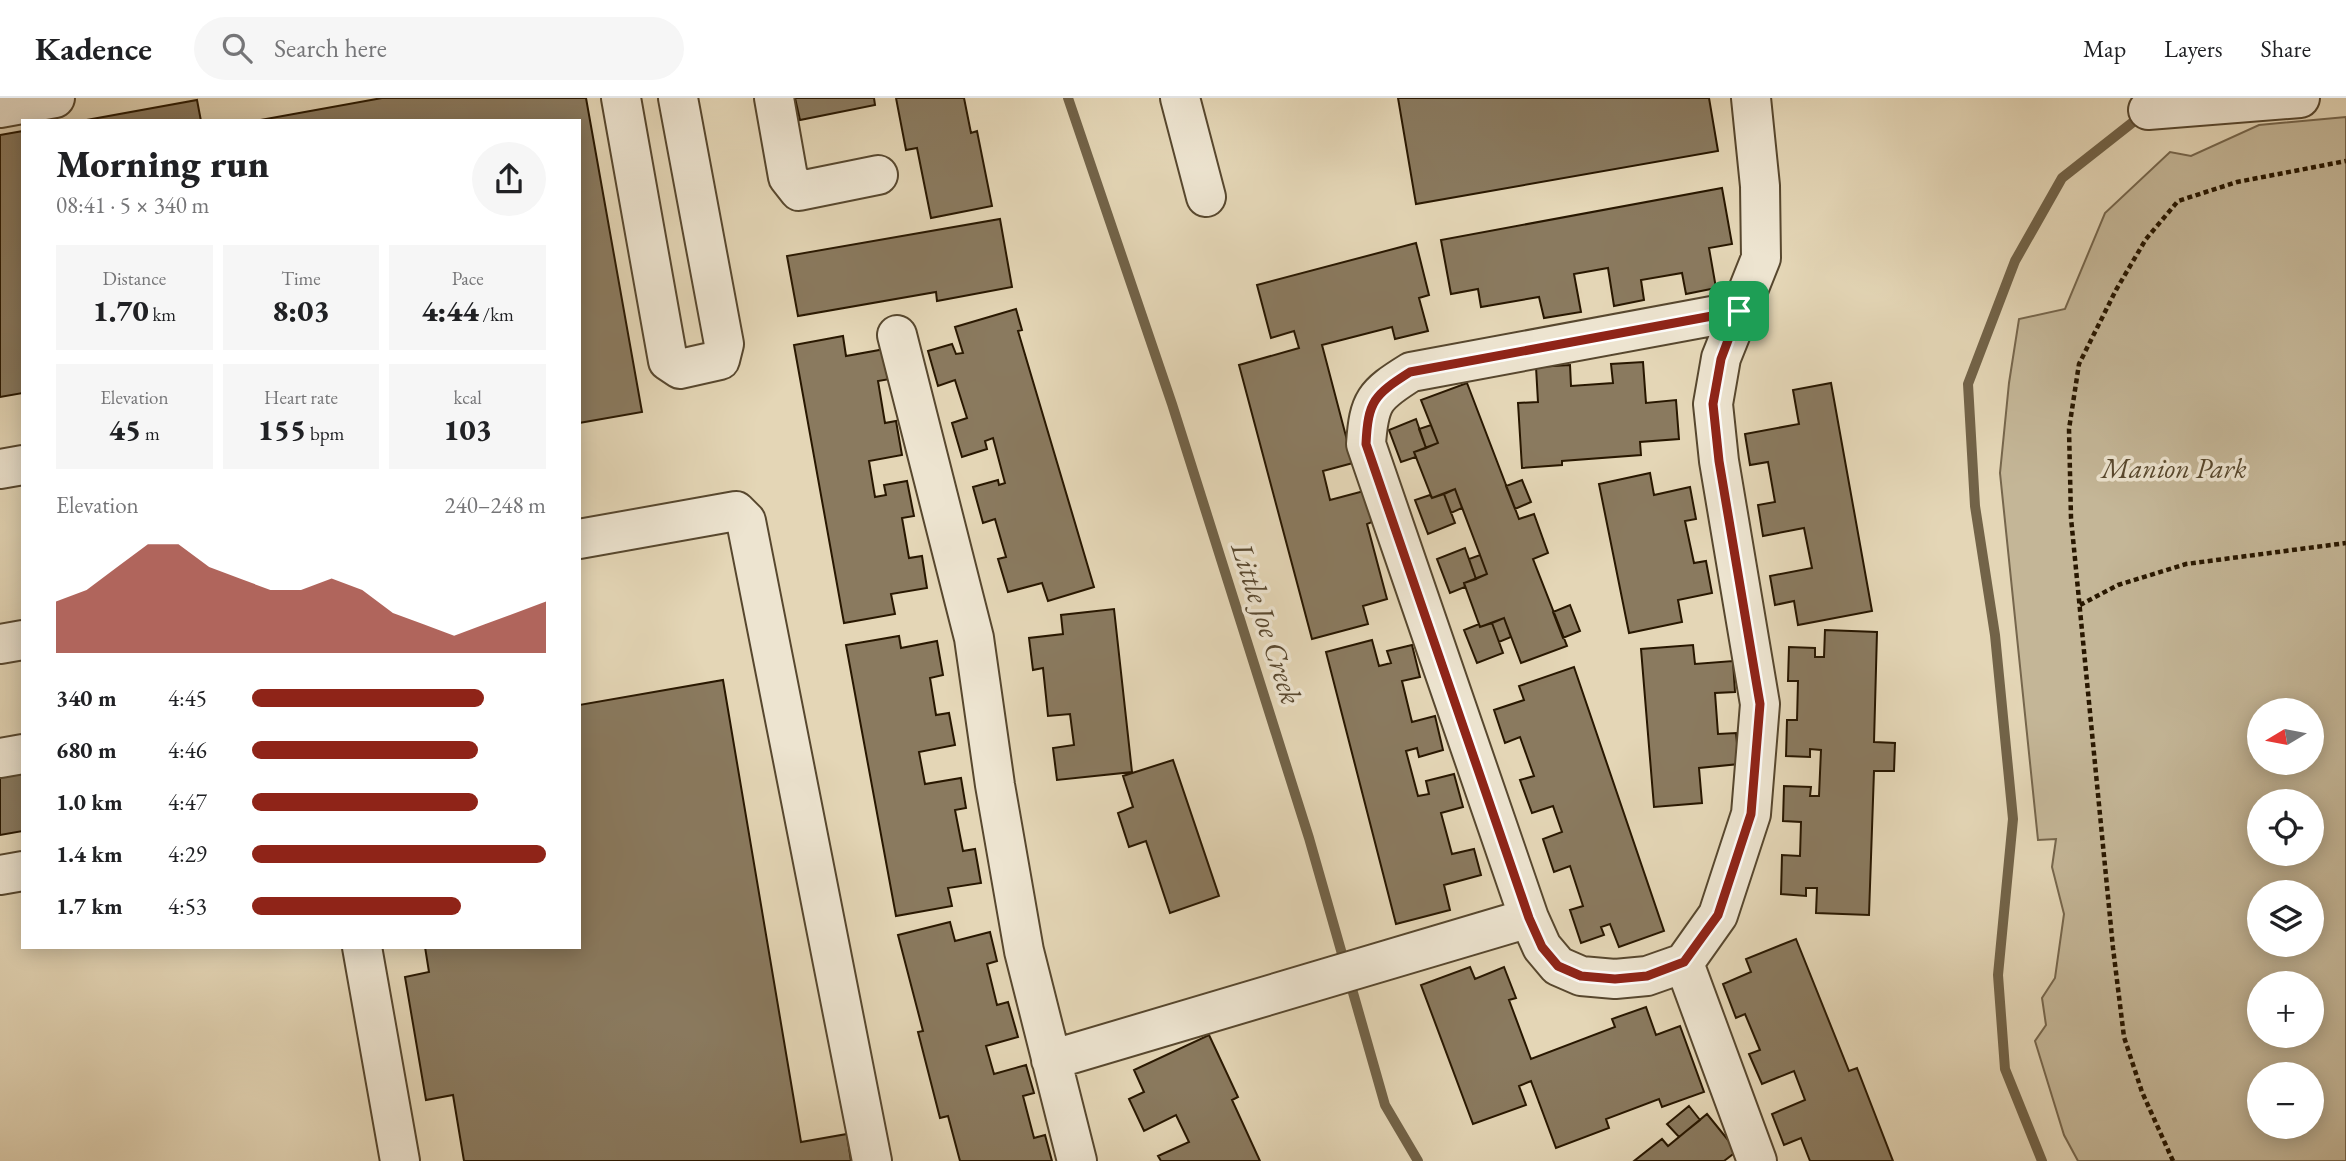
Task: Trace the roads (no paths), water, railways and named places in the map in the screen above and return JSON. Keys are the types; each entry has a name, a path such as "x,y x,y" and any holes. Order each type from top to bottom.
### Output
{"street":[{"path":"0,108 55,98"},
{"path":"621,98 668,361 680,369 720,360 724,344 678,98"},
{"path":"774,98 788,177 799,191 878,175"},
{"path":"1180,98 1206,197"},
{"path":"1739,311 1410,372 1374,399 1367,417 1366,444 1529,918 1542,947 1558,966 1581,976 1615,979 1647,976 1684,962 1718,915 1751,814 1760,704 1719,461 1713,404 1721,359 1761,258 1760,186 1751,98"},
{"path":"2148,110 2300,98"},
{"path":"897,335 974,638 995,785 1024,951 1077,1161"},
{"path":"0,469 21,465"},
{"path":"581,539 736,511 746,521 872,1161"},
{"path":"0,644 21,639"},
{"path":"0,758 21,754"},
{"path":"0,875 21,871"},
{"path":"1051,1060 1529,918"},
{"path":"362,949 400,1161"},
{"path":"1684,962 1758,1161"}],"waterway":[{"name":"Little Joe Creek","path":"1068,98 1172,404 1309,838 1385,1105 1418,1161"},
{"path":"2042,1161 2005,1069 1998,975 2013,819 1995,635 1975,506 1968,384 2015,261 2062,178 2142,115"}],"park label":[{"name":"Manion Park","path":"2174,468"}]}
